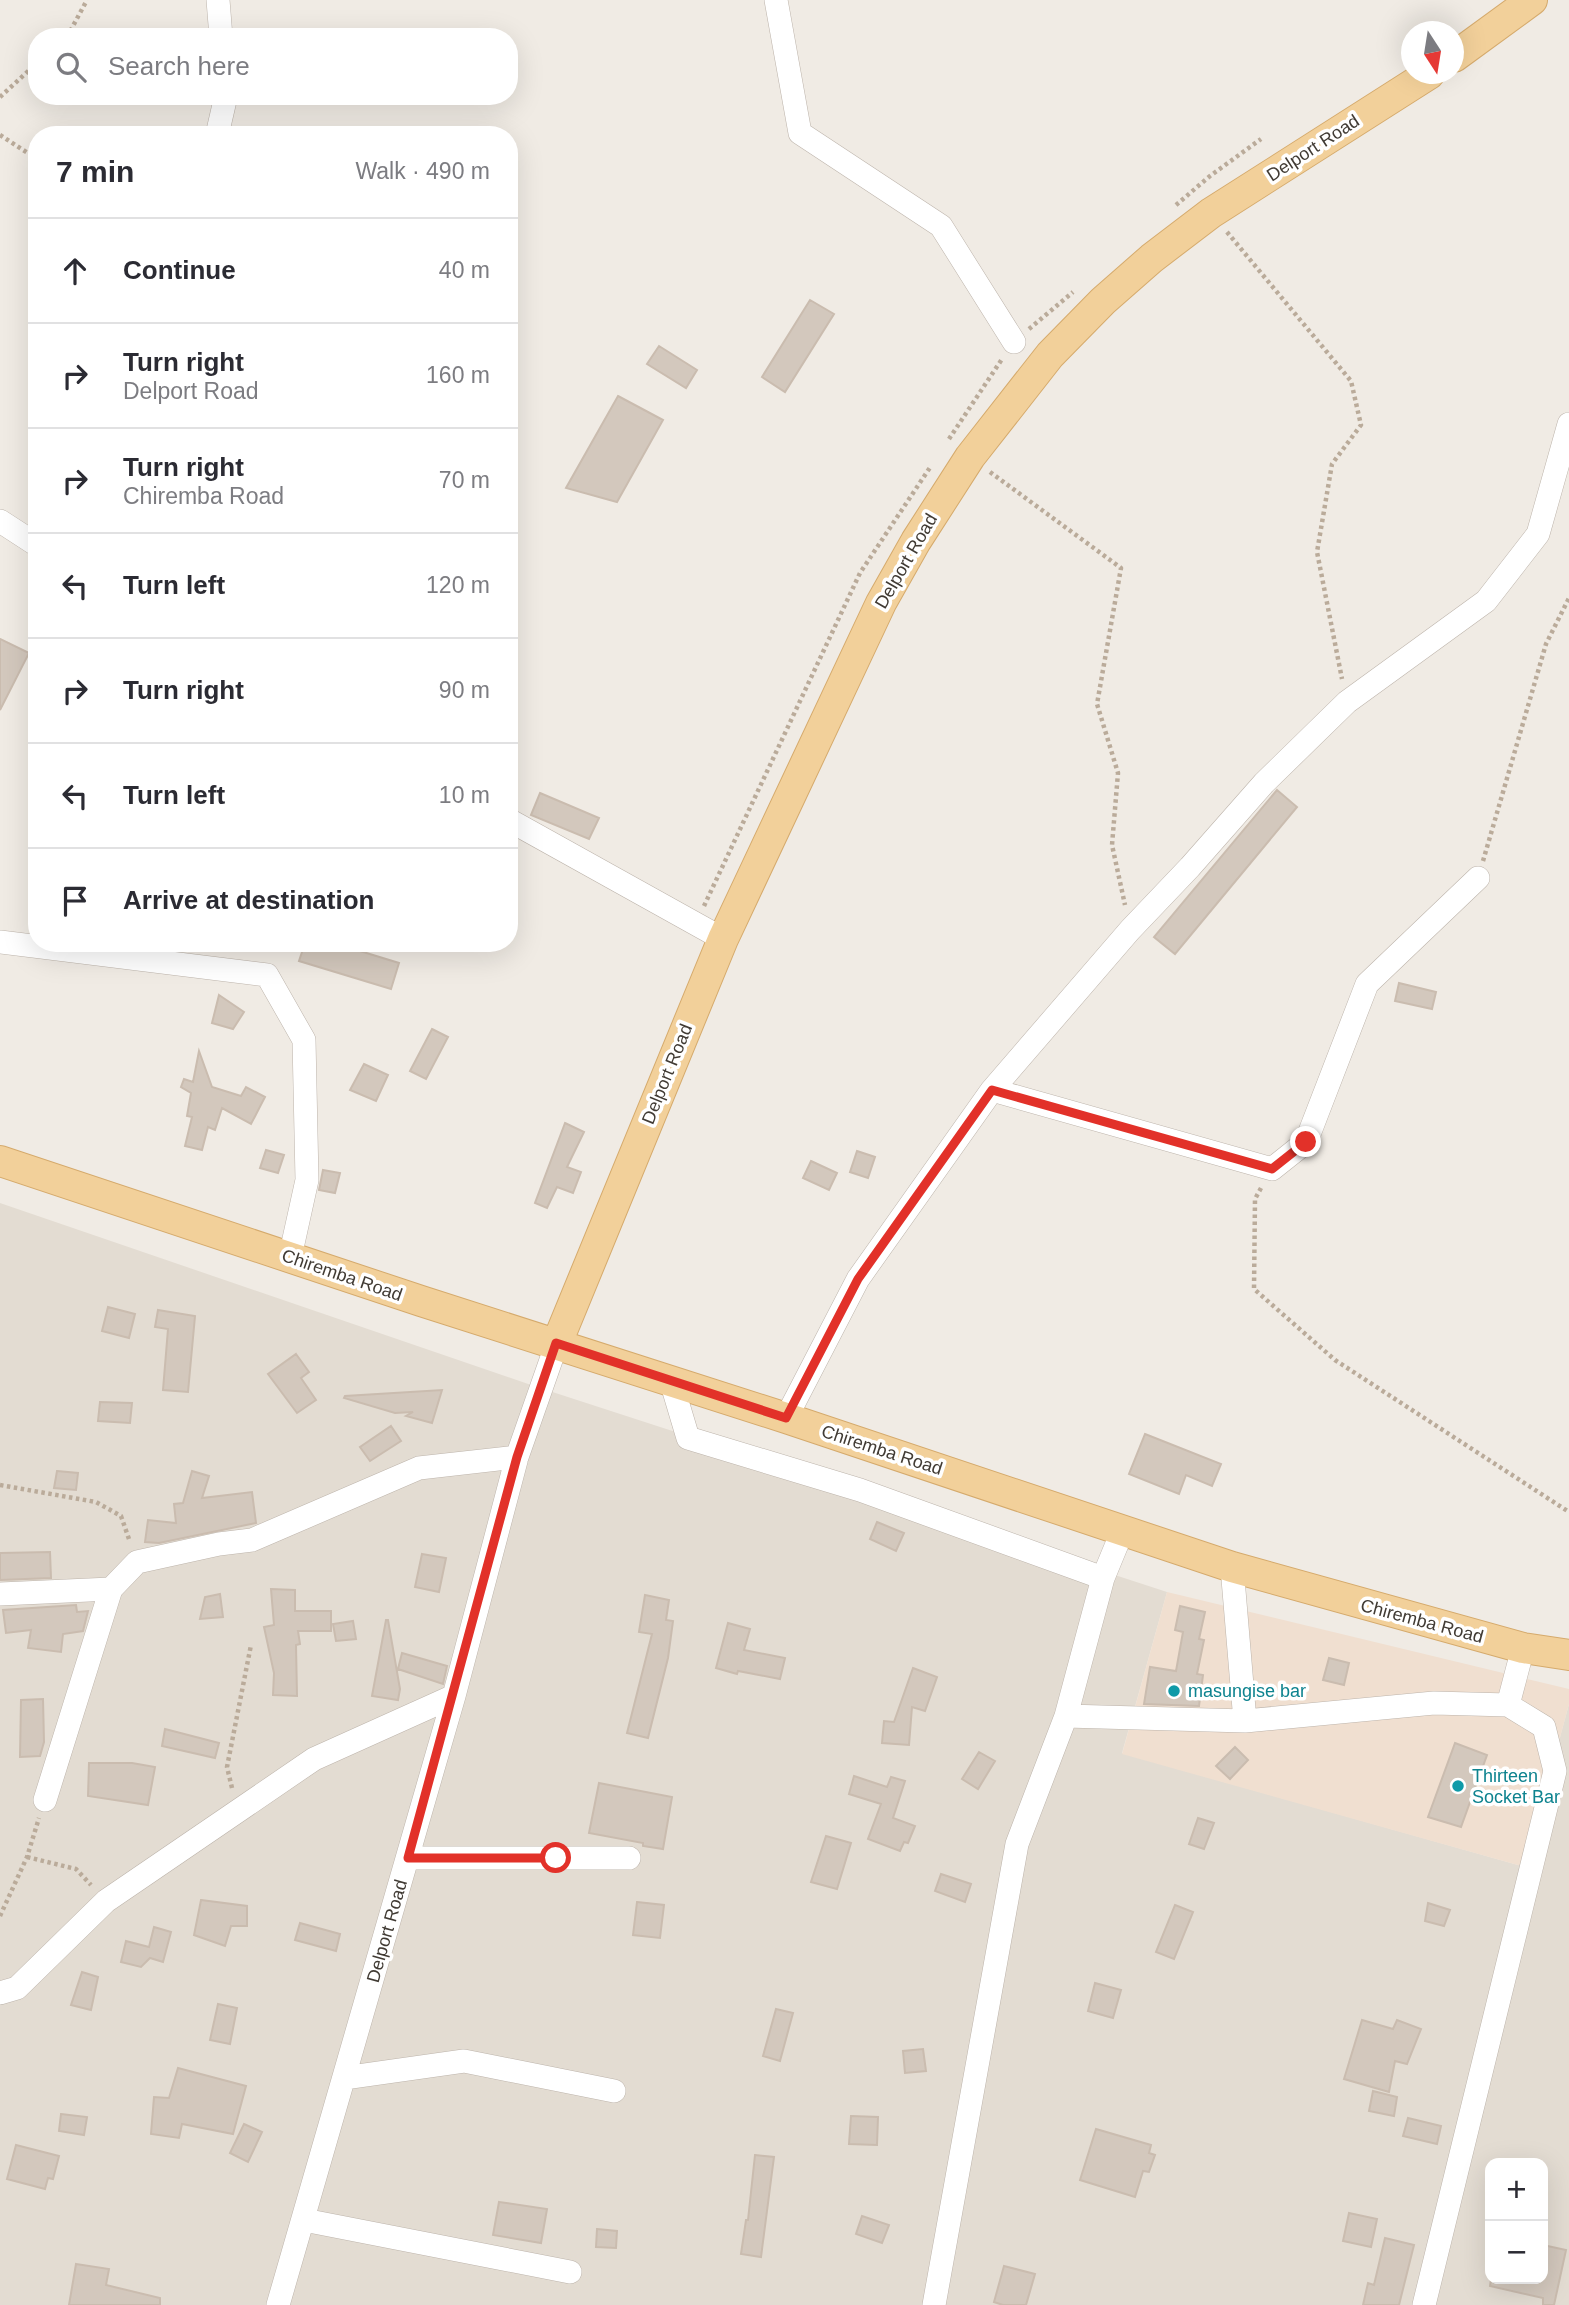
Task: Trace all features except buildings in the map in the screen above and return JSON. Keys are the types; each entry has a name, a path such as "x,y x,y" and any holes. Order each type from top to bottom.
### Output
{"main road":[{"path":"1464,50 1532,0"},
{"name":"Delport Road","path":"556,1343 723,939 881,603 916,541 970,457 1050,355 1094,310 1152,258 1211,213 1413,84"},
{"name":"Chiremba Road","path":"0,1161 1232,1567 1523,1648 1569,1655"}],"street":[{"path":"218,0 220,28"},
{"path":"776,0 800,133 941,226 1014,342"},
{"path":"219,126 224,105"},
{"path":"786,1418 858,1279 992,1090 1130,930 1191,867 1264,783 1346,702 1486,601 1538,534 1569,424"},
{"path":"0,521 28,539"},
{"path":"518,825 723,939"},
{"path":"992,1090 1272,1169 1306,1142 1367,984 1478,878"},
{"path":"0,942 28,945"},
{"path":"81,952 267,975 304,1040 307,1180 290,1257"},
{"name":"Delport Road","path":"278,2305 454,1696 517,1457 556,1343"},
{"path":"671,1381 688,1438 860,1490 1103,1578"},
{"path":"45,1800 111,1589 137,1562 219,1544 252,1540 419,1468 517,1457"},
{"path":"934,2305 1017,1844 1066,1716 1103,1578 1122,1532"},
{"path":"1232,1567 1244,1721"},
{"path":"0,1594 111,1589"},
{"path":"1508,1705 1523,1648"},
{"path":"0,1993 17,1988 106,1901 314,1759 454,1696"},
{"path":"1066,1716 1244,1721 1434,1703 1508,1705 1544,1727 1555,1771 1424,2305"},
{"path":"408,1858 629,1858"},
{"path":"344,2078 464,2061 614,2091"},
{"path":"304,2220 570,2272"}],"path":[{"path":"72,28 88,0"},
{"path":"0,97 28,71"},
{"path":"0,135 28,153"},
{"path":"1211,213 1351,381 1361,425 1332,464 1317,552 1346,702"},
{"path":"970,457 1121,568 1097,704 1118,773 1112,845 1130,930"},
{"path":"1478,878 1546,644 1569,598"},
{"path":"1272,1169 1255,1199 1254,1289 1335,1360 1569,1512"},
{"path":"0,1485 96,1502 121,1516 137,1562"},
{"path":"239,1810 226,1767 251,1645"},
{"path":"0,1916 27,1857 45,1800"},
{"path":"27,1857 76,1869 106,1901"}],"shaded area":[{"path":"0,1203 534,1386 1167,1592 1122,1753 1525,1867 1569,1704 1569,2305 0,2305"},
{"path":"1167,1592 1569,1689 1569,1704 1525,1867 1122,1754"}],"place":[{"name":"masungise bar","path":"1174,1691"},
{"name":"Thirteen Socket Bar","path":"1458,1786"}],"route":[{"path":"556,1858 408,1858 517,1457 556,1343 786,1418 858,1279 992,1090 1272,1169 1306,1142"}]}
